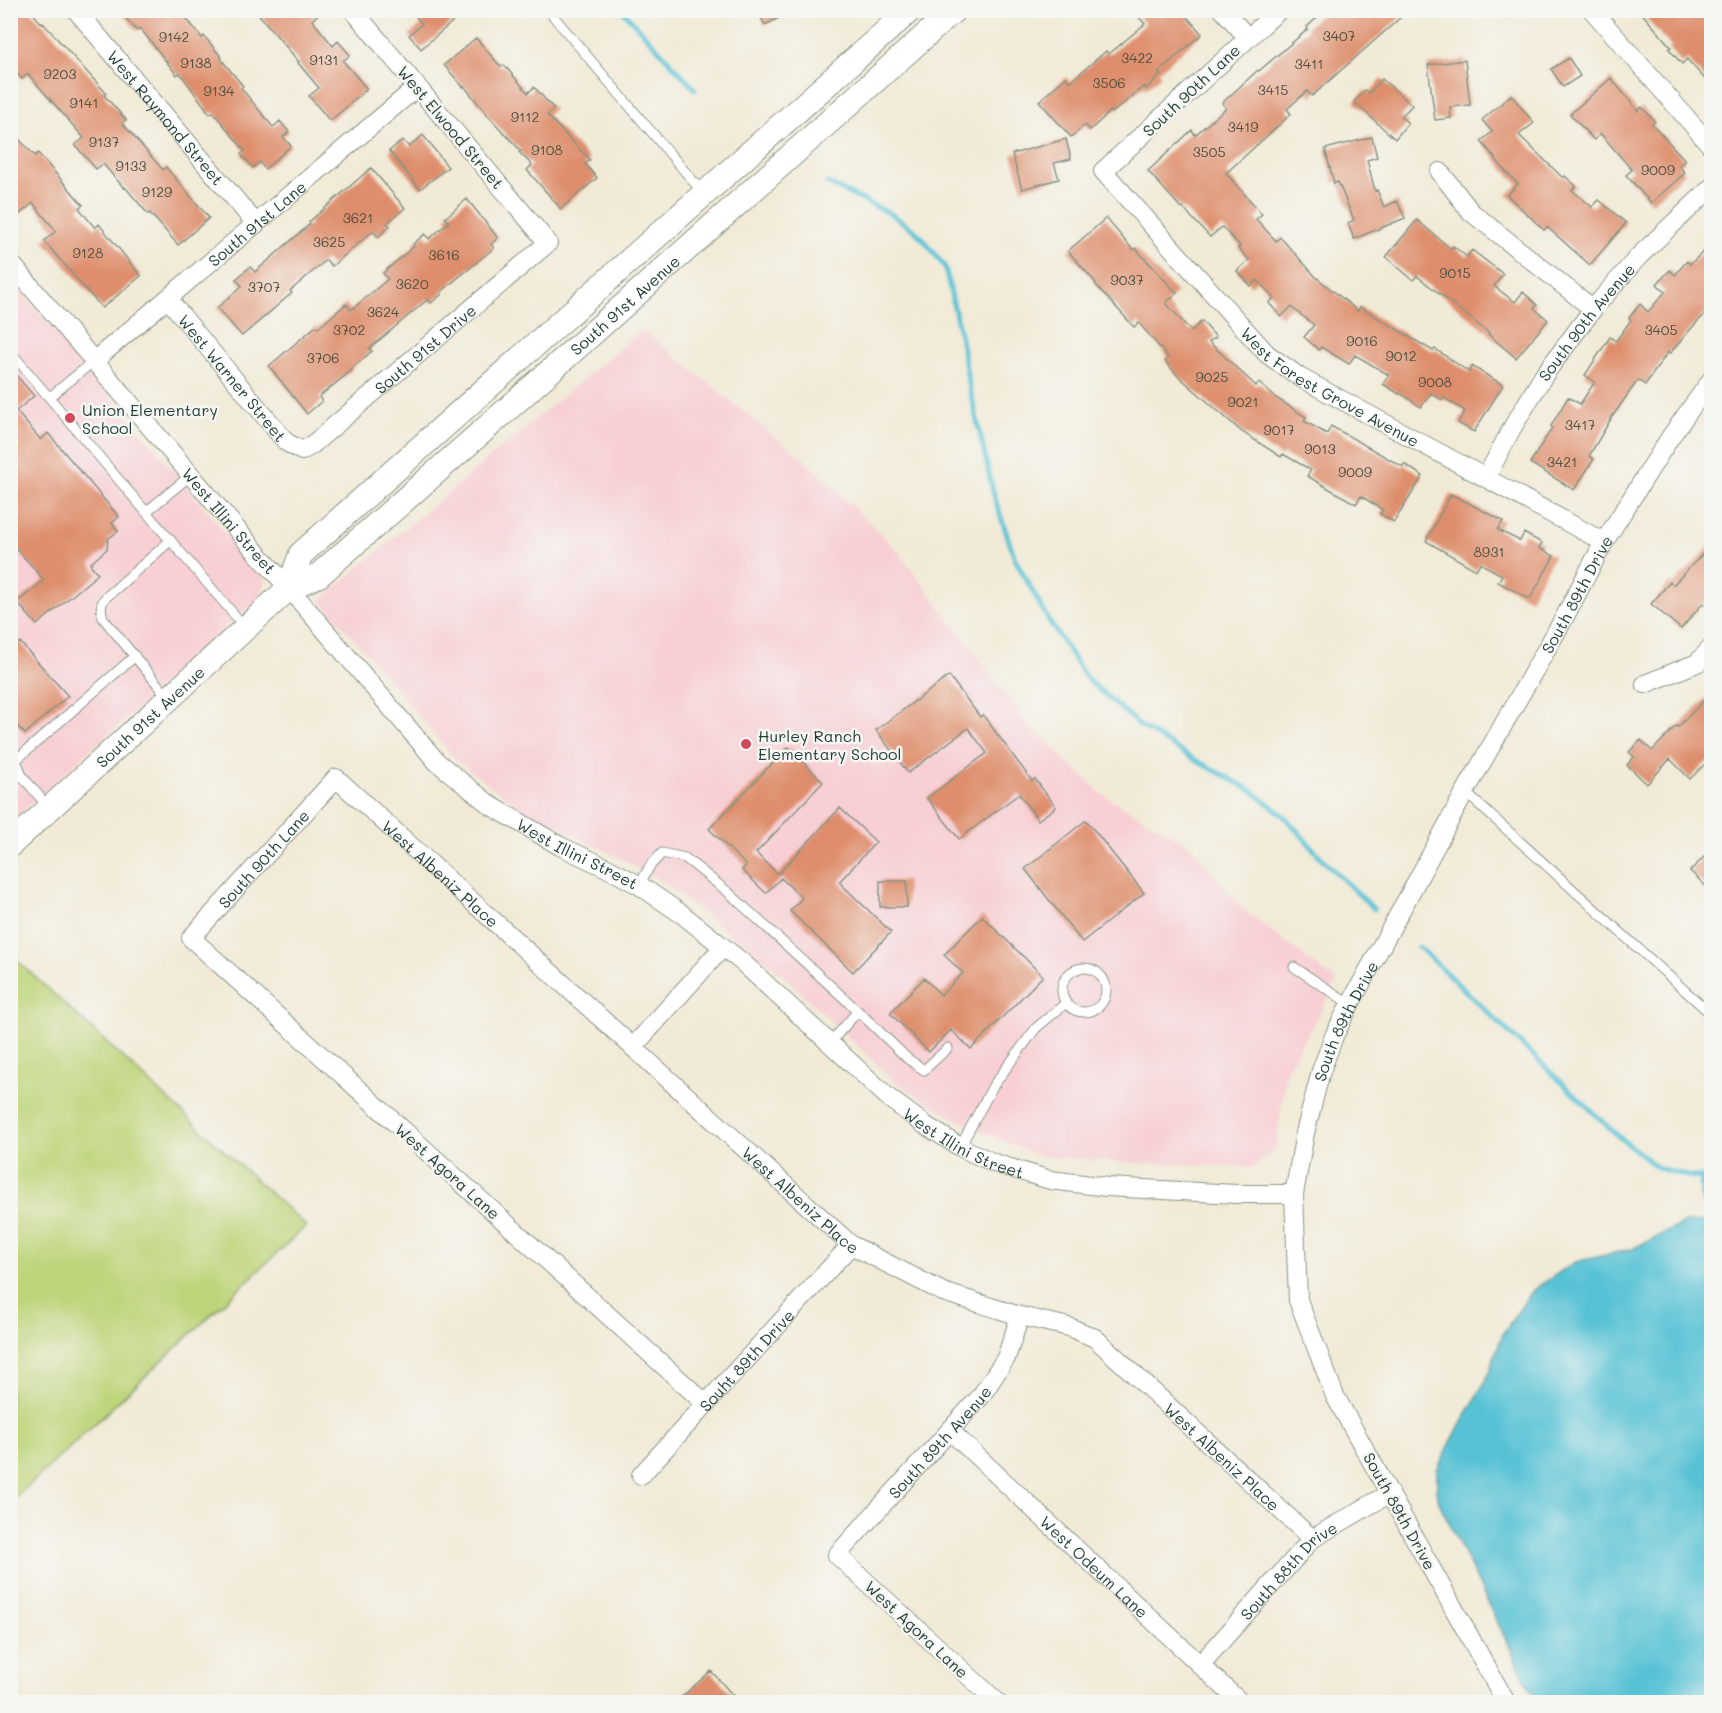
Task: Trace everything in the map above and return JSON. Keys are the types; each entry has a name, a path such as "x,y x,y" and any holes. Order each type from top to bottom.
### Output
{"main road":[{"name":"South 91st Avenue","path":"289,588 302,554 910,10"},
{"name":"South 91st Avenue","path":"10,845 289,588 319,574 954,10"}],"street":[{"name":"West Raymond Street","path":"76,10 256,224"},
{"name":"West Elwood Street","path":"353,10 548,243"},
{"path":"1223,10 1248,38"},
{"name":"South 90th Lane","path":"1103,171 1280,10"},
{"path":"1592,10 1712,147"},
{"name":"South 91st Lane","path":"95,360 417,87"},
{"name":"West Forest Grove Avenue","path":"1103,171 1267,354 1301,378 1604,542"},
{"path":"1440,172 1471,212 1593,309"},
{"name":"South 90th Avenue","path":"1486,478 1512,428 1544,375 1593,309 1639,256 1712,187"},
{"name":"South 91st Drive","path":"302,451 312,445 548,243"},
{"name":"West Illini Street","path":"10,262 437,762 490,805 560,846 639,885 683,915 786,1002 890,1098 925,1125 960,1147 994,1163 1050,1180 1107,1187 1236,1194 1294,1194"},
{"name":"West Warner Street","path":"168,299 286,442 302,451"},
{"name":"South 89th Drive","path":"1506,1702 1335,1396 1298,1300 1294,1194 1305,1133 1321,1071 1334,1036 1350,1004 1604,542 1671,436 1712,379"},
{"path":"1645,684 1697,663 1712,647"},
{"name":"South 90th Lane","path":"190,938 336,778"},
{"name":"West Albeniz Place","path":"336,778 851,1245 943,1292 1020,1316 1069,1327 1095,1338 1312,1539"},
{"name":"West Agora Lane","path":"190,938 706,1404"},
{"path":"633,1047 723,947"},
{"name":"Souht 89th Drive","path":"641,1475 851,1245"},
{"name":"South 89th Avenue","path":"837,1555 981,1396 1006,1358 1020,1316"},
{"name":"West Odeum Lane","path":"950,1431 1240,1702"},
{"name":"South 88th Drive","path":"1200,1665 1312,1539 1390,1493"},
{"name":"West Agora Lane","path":"837,1555 998,1702"}],"lane":[{"path":"548,10 704,195"},
{"path":"14,356 246,628"},
{"path":"51,397 95,360"},
{"path":"146,512 191,475"},
{"path":"169,699 103,618 101,605 110,594 171,540"},
{"path":"50,810 22,776 16,760 135,656"},
{"path":"1465,792 1712,1015"},
{"path":"639,885 650,866 662,853 685,858 728,892 908,1059 924,1070 948,1048"},
{"path":"1294,967 1350,1004"},
{"path":"1081,968 1088,968 1101,976 1106,989 1105,997 1098,1008 1084,1013 1077,1012 1066,1003 1062,989 1067,975 1081,968"},
{"path":"960,1147 993,1086 1036,1028 1066,1003"},
{"path":"829,1044 858,1011"}],"shaded area":[{"name":"Union Elementary School","path":"10,278 261,573 265,583 259,598 11,822"},
{"name":"Hurley Ranch Elementary School","path":"642,330 810,465 897,550 1030,727 1102,794 1190,846 1239,906 1337,982 1286,1071 1276,1148 1254,1167 1138,1163 1038,1156 955,1119 896,1083 786,978 664,883 519,807 457,761 320,600"}],"green space":[{"path":"10,954 306,1226 11,1502 10,1502"}],"water":[{"path":"1711,1222 1711,1700 1702,1702 1540,1702 1529,1687 1437,1498 1437,1470 1486,1380 1503,1333 1533,1290 1575,1262 1632,1249 1685,1223"}],"building":[{"path":"10,10 30,10 43,23 106,93 104,95 126,120 122,123 163,170 166,167 209,218 178,245 103,164 96,169 75,145 84,138 28,74 22,79 10,66"},
{"path":"119,10 180,10 202,38 204,36 222,58 243,86 241,88 273,127 280,121 289,132 283,137 291,146 265,169 259,162 253,168 241,154 245,151 213,112 210,114 180,73 177,75 140,28 137,31"},
{"path":"255,10 323,10 312,20 333,46 338,41 350,55 343,61 367,89 330,121 309,96 319,88"},
{"path":"410,10 466,10 421,49 409,35 422,24"},
{"path":"757,10 795,10 765,25"},
{"path":"1147,10 1181,10 1202,34 1158,72 1161,75 1146,89 1144,86 1090,130 1085,125 1071,137 1039,101 1066,77 1070,82 1106,51 1109,54 1145,24 1139,17"},
{"path":"1325,10 1409,10 1312,96 1307,91 1287,109 1291,114 1226,173 1262,214 1256,219 1276,241 1280,237 1316,277 1358,311 1360,307 1433,351 1435,349 1469,372 1472,366 1503,385 1474,432 1458,423 1465,411 1444,398 1442,400 1431,393 1421,407 1383,384 1389,375 1355,355 1349,364 1321,347 1319,350 1304,337 1314,325 1291,307 1281,317 1269,303 1274,298 1257,280 1251,286 1237,271 1249,260 1238,248 1240,246 1222,227 1210,237 1148,171 1192,130 1195,135 1226,108 1222,103 1308,29 1307,27"},
{"path":"1639,10 1701,10 1712,22 1712,87 1687,59 1682,64 1669,49 1671,47"},
{"path":"476,38 528,93 534,87 554,109 547,115 590,160 585,164 597,178 561,209 527,170 532,165 519,152 521,151 444,65"},
{"path":"1569,58 1580,76 1563,87 1551,69"},
{"path":"1465,60 1470,105 1450,107 1451,118 1435,120 1428,65"},
{"path":"1611,78 1638,111 1642,107 1655,122 1652,124 1685,160 1679,166 1685,173 1651,203 1626,175 1632,170 1601,134 1594,140 1570,114"},
{"path":"1382,79 1412,105 1401,117 1408,123 1395,139 1354,102 1365,90 1369,93"},
{"path":"1511,95 1534,123 1519,135 1563,178 1565,176 1576,186 1572,190 1592,207 1599,200 1626,223 1590,265 1547,227 1544,230 1507,195 1518,184 1481,141 1492,132 1482,120"},
{"path":"10,130 35,156 38,153 83,205 79,208 95,228 99,224 141,276 102,308 44,241 56,231 33,203 20,214 10,204"},
{"path":"423,135 448,167 420,189 389,151 403,140 409,147"},
{"path":"1372,137 1377,157 1367,160 1375,191 1377,190 1384,207 1397,201 1405,218 1354,239 1348,223 1354,220 1338,182 1334,183 1325,149"},
{"path":"1066,139 1071,159 1054,163 1059,179 1022,189 1012,154"},
{"path":"371,168 405,208 387,223 390,226 378,237 373,231 332,266 326,260 242,336 217,308 242,286 236,279 250,267 255,272"},
{"path":"467,199 498,238 491,244 494,248 431,303 428,299 369,349 372,351 319,397 322,401 307,414 269,366 346,304 351,310 388,279 383,273 425,234 429,239 449,222 445,218"},
{"path":"1106,218 1133,250 1135,248 1177,293 1166,303 1191,331 1202,321 1216,337 1209,342 1256,386 1259,383 1276,398 1306,417 1304,421 1327,434 1331,426 1423,476 1394,522 1380,514 1383,510 1361,496 1356,504 1307,476 1311,470 1283,454 1281,457 1242,432 1176,374 1165,361 1168,357 1139,323 1134,327 1068,251"},
{"path":"1417,220 1451,249 1453,246 1467,257 1472,250 1503,274 1494,286 1515,302 1523,292 1537,305 1534,308 1548,320 1516,358 1489,333 1417,276 1413,280 1386,257"},
{"path":"1712,244 1712,308 1670,353 1668,352 1645,385 1638,380 1612,417 1589,456 1594,459 1574,490 1530,463 1568,397 1580,404 1595,382 1585,375 1610,337 1616,341 1640,304 1648,312 1665,292 1657,284 1670,270 1675,275 1687,261 1690,264"},
{"path":"10,368 34,396 16,411 41,440 48,433 119,517 112,523 118,531 108,539 107,549 90,564 98,574 37,625 17,602 44,580 10,541"},
{"path":"1451,494 1503,521 1498,530 1520,541 1524,533 1542,543 1539,548 1554,556 1530,599 1498,582 1502,575 1480,563 1476,570 1426,541"},
{"path":"1712,544 1712,611 1703,603 1681,629 1651,604 1670,582 1673,585"},
{"path":"20,642 68,696 25,734 10,718 10,651"},
{"path":"949,676 980,717 983,715 1032,781 1035,779 1056,807 1038,820 1019,794 959,839 927,798 987,753 968,728 908,773 876,730"},
{"path":"1712,692 1712,757 1690,779 1670,759 1647,784 1627,765 1634,757 1629,752 1641,740 1652,751"},
{"path":"788,747 823,782 756,853 778,874 840,808 876,842 839,882 891,932 853,972 790,911 802,898 781,878 766,893 742,870 746,865 709,829"},
{"path":"1086,820 1144,893 1082,942 1025,869"},
{"path":"1712,849 1712,892 1690,871"},
{"path":"880,881 907,881 907,907 880,907"},
{"path":"982,916 1043,976 971,1049 951,1030 929,1052 890,1013 924,978 941,995 963,973 944,955"},
{"path":"711,1671 739,1702 676,1702"}],"waterway":[{"path":"622,10 695,89"},
{"path":"827,183 891,214 914,230 945,267 994,496 1015,559 1049,621 1087,679 1142,727 1195,760 1251,790 1284,816 1325,862 1374,909"},
{"path":"1419,947 1618,1136 1658,1168 1687,1176 1712,1179"},
{"path":"1701,1177 1702,1197 1708,1212"}],"place":[{"name":"Union Elementary School","path":"70,418"},
{"name":"Hurley Ranch Elementary School","path":"746,744"}]}
